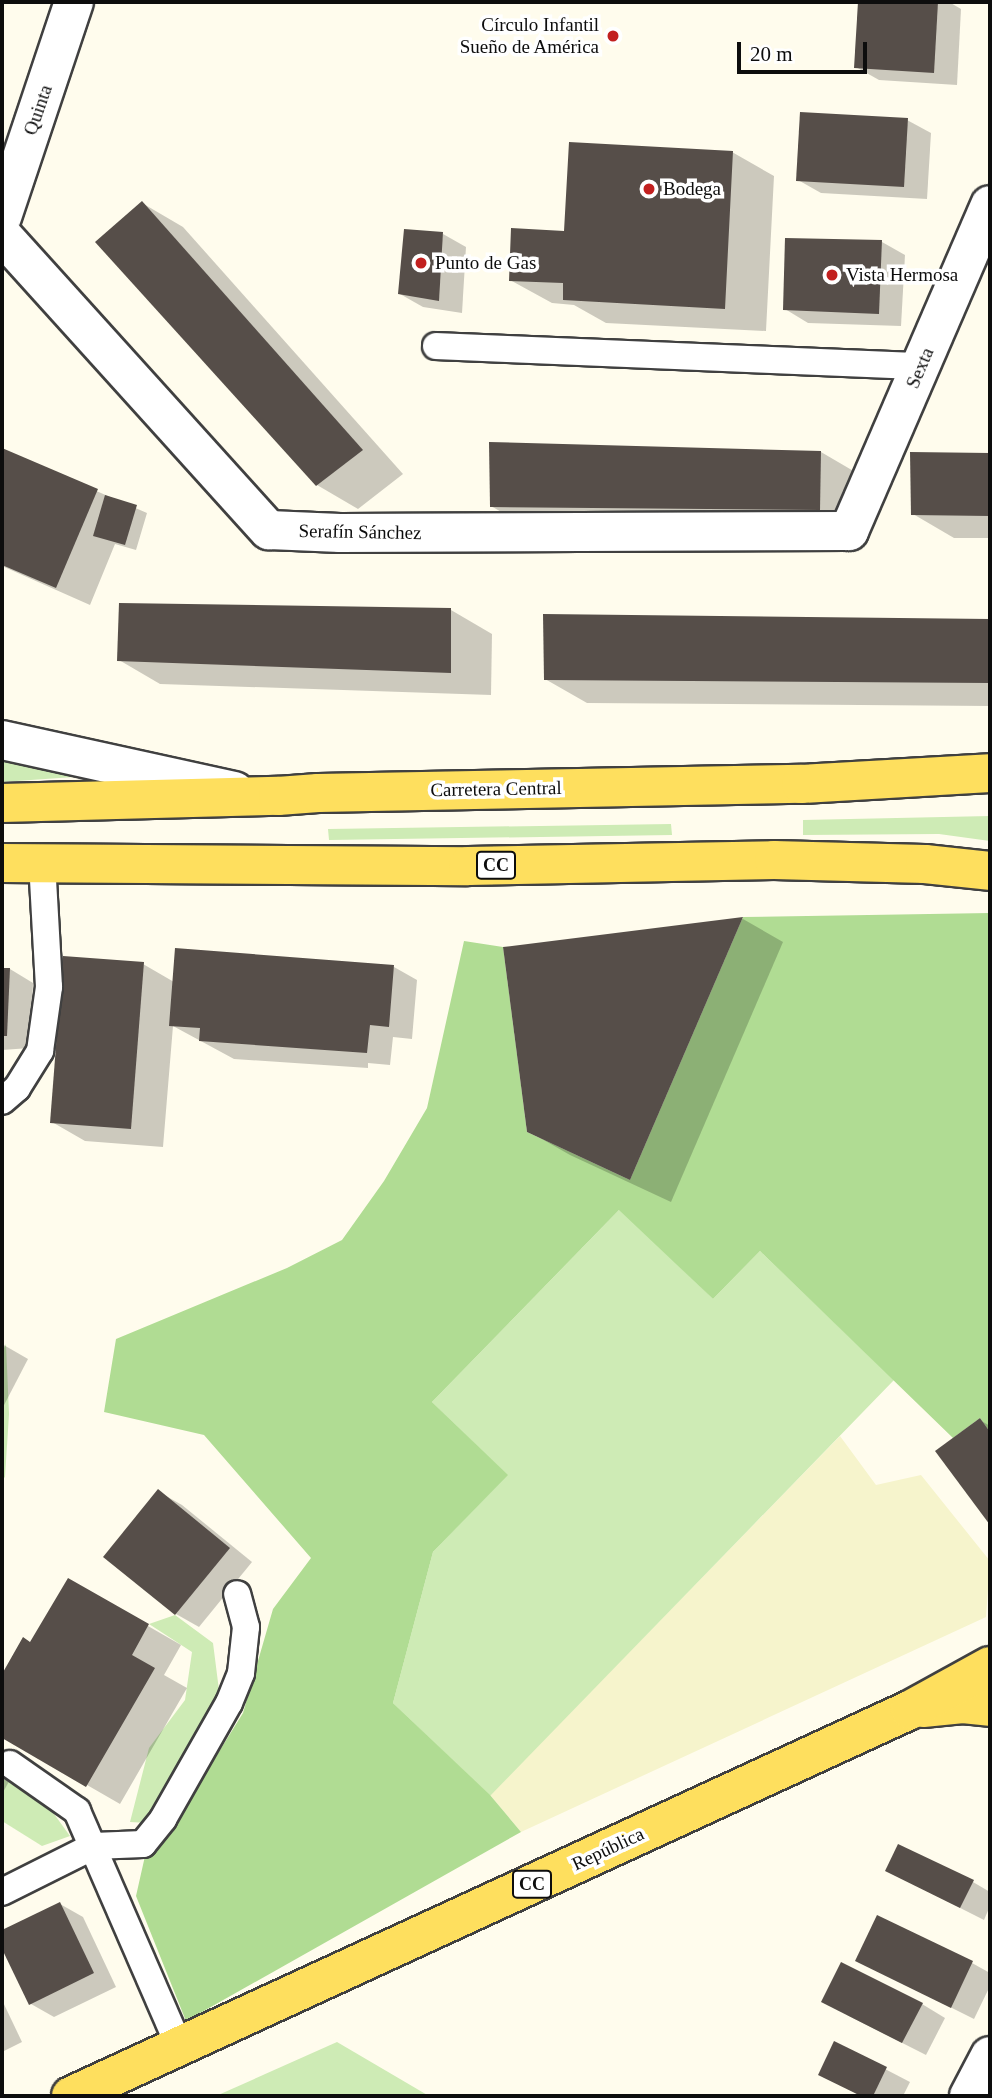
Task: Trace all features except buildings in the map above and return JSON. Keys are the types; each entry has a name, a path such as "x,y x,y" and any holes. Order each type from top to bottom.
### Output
{"main road":[{"name":"Carretera Central","path":"2,803 802,784 990,773"},
{"name":"CC","path":"2,863 468,866 774,860 925,864 990,871"},
{"name":"República","path":"71,2096 910,1710 990,1666"},
{"path":"910,1710 963,1704 990,1707"}],"street":[{"name":"Quinta","path":"2,217 74,2"},
{"name":"Sexta","path":"849,531 990,205"},
{"name":"Serafín Sánchez","path":"2,235 269,530 340,533 849,531"},
{"path":"2,740 253,795"},
{"path":"969,2096 990,2056"}],"lane":[{"path":"436,346 921,366"},
{"path":"2,1101 17,1088 40,1051 49,986 42,863"},
{"path":"2,1892 94,1846 143,1844 163,1819 229,1703 241,1673 246,1627 237,1594"},
{"path":"10,1764 77,1811 180,2048"}],"shaded area":[{"path":"840,1436 876,1485 921,1475 990,1561 986,1617 521,1832 490,1795"}],"green space":[{"path":"2,760 74,777 2,782"},
{"path":"990,816 990,841 939,834 803,835 803,820"},
{"path":"671,824 672,835 329,840 328,829"},
{"path":"990,913 990,1432 980,1418 953,1438 760,1251 713,1299 619,1210 432,1402 508,1475 433,1552 393,1703 490,1795 521,1832 186,2021 136,1896 145,1856 166,1837 243,1713 273,1609 311,1558 204,1435 104,1412 116,1339 287,1268 342,1240 384,1181 427,1108 464,941 503,947 527,1132 630,1180 743,917"},
{"path":"620,1209 713,1299 760,1251 894,1380 490,1796 393,1703 433,1552 507,1475 432,1402"},
{"path":"6,1344 9,1414 5,1477 2,1480 2,1352"},
{"path":"175,1615 213,1643 220,1698 149,1823 130,1822 149,1748 185,1700 192,1652 149,1624"},
{"path":"2,1778 49,1807 70,1836 42,1846 2,1821"},
{"path":"337,2042 429,2096 216,2096"}],"place":[{"name":"Círculo Infantil Sueño de América","path":"613,36"},
{"name":"Bodega","path":"649,189"},
{"name":"Punto de Gas","path":"421,263"},
{"name":"Vista Hermosa","path":"832,275"}]}
